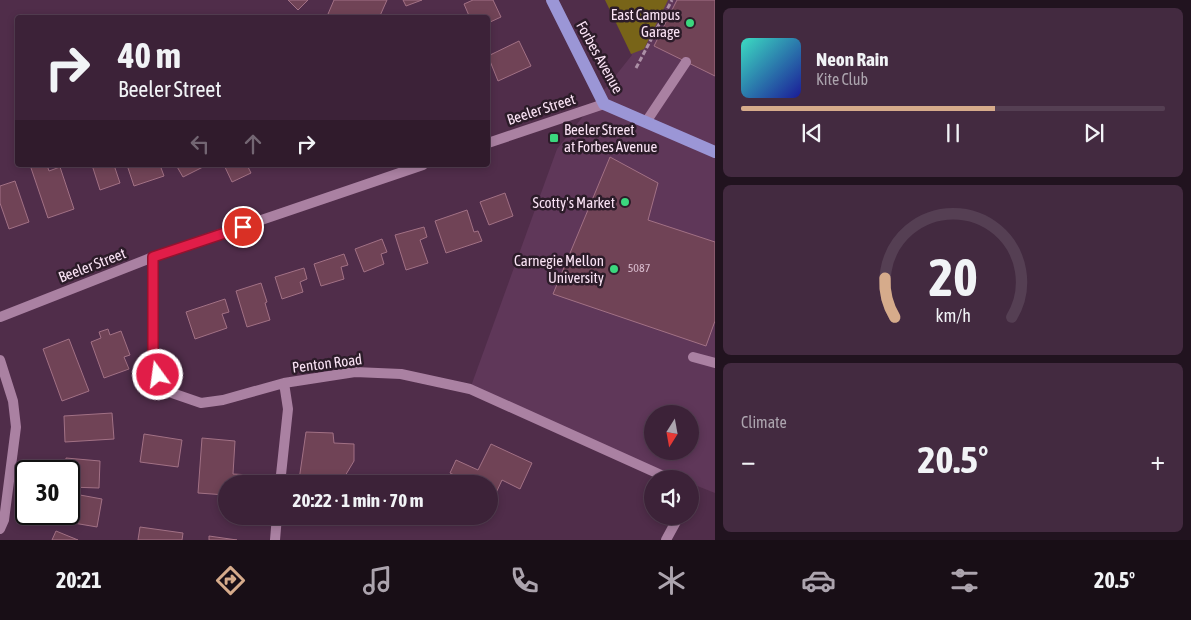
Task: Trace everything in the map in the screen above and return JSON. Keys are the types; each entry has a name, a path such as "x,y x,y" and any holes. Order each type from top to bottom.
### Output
{"main road":[{"name":"Forbes Avenue","path":"552,0 604,104 715,152"}],"street":[{"path":"646,122 686,62"},
{"name":"Beeler Street","path":"490,142 604,104"},
{"name":"Beeler Street","path":"0,317 153,257 417,167"},
{"name":"Penton Road","path":"153,257 153,352 158,375 172,393 201,402 223,400 284,383 354,372 401,374 470,390 650,470"},
{"path":"692,357 715,363"},
{"path":"0,360 13,401 16,427 4,520 0,529"},
{"path":"281,475 288,409 284,383"},
{"path":"275,540 276,525"},
{"path":"666,540 674,525"}],"path":[{"path":"636,68 672,0"}],"shaded area":[{"path":"605,0 668,0 644,49 631,54"},
{"name":"Carnegie Mellon University","path":"606,0 715,0 715,493 699,487 699,470 659,470 470,389 557,149 632,55"}],"building":[{"path":"288,0 308,0 298,10"},
{"path":"334,0 387,0 380,15 328,14"},
{"path":"403,0 422,0 406,6"},
{"path":"473,0 493,0 501,17 490,22 490,15 469,15 464,4"},
{"name":"East Campus Garage","path":"677,0 715,0 715,76 654,46"},
{"path":"519,41 531,66 498,81 490,61 490,55"},
{"path":"610,157 658,183 648,220 715,242 715,321 706,346 553,294"},
{"path":"31,167 48,167 49,171 60,167 74,209 48,218"},
{"path":"93,167 115,167 120,183 100,190"},
{"path":"128,167 161,167 164,176 134,186"},
{"path":"177,167 203,167 183,177"},
{"path":"225,167 248,167 251,173 232,182"},
{"path":"15,181 29,222 9,229 0,203 0,186"},
{"path":"505,193 513,216 489,225 480,202"},
{"path":"467,210 474,232 478,231 482,241 446,253 435,221"},
{"path":"424,227 427,237 420,240 428,263 406,270 395,235"},
{"path":"382,239 387,252 381,254 384,264 364,272 355,249"},
{"path":"344,254 348,265 341,267 344,279 321,286 314,264"},
{"path":"304,268 307,279 300,282 303,292 282,299 275,277"},
{"path":"261,283 270,320 247,327 236,291"},
{"path":"225,299 229,312 222,314 227,328 195,339 186,312"},
{"path":"108,329 110,335 121,331 130,355 124,357 129,369 104,378 91,342 101,338 99,332"},
{"path":"69,339 89,391 62,401 43,349"},
{"path":"112,413 114,439 65,442 64,416"},
{"path":"306,432 333,433 334,443 354,444 354,461 346,475 300,475"},
{"path":"144,434 182,440 178,467 140,462"},
{"path":"202,438 235,441 233,474 250,475 218,475 218,494 198,493"},
{"path":"491,444 532,463 520,489 502,480 498,489 498,475 454,475 450,473 456,460 478,470"},
{"path":"66,458 100,461 99,488 80,487 80,460 66,460"},
{"path":"80,495 102,499 97,527 80,524"},
{"path":"140,527 183,533 182,540 138,540"},
{"path":"56,531 78,540 52,540"},
{"path":"209,536 237,540 209,540"}],"place":[{"name":"East Campus Garage","path":"690,23"},
{"name":"Beeler Street at Forbes Avenue","path":"554,138"},
{"name":"Scotty's Market","path":"625,202"},
{"name":"Carnegie Mellon University","path":"614,269"}],"route":[{"path":"158,375 153,352 153,257 243,227"}]}
